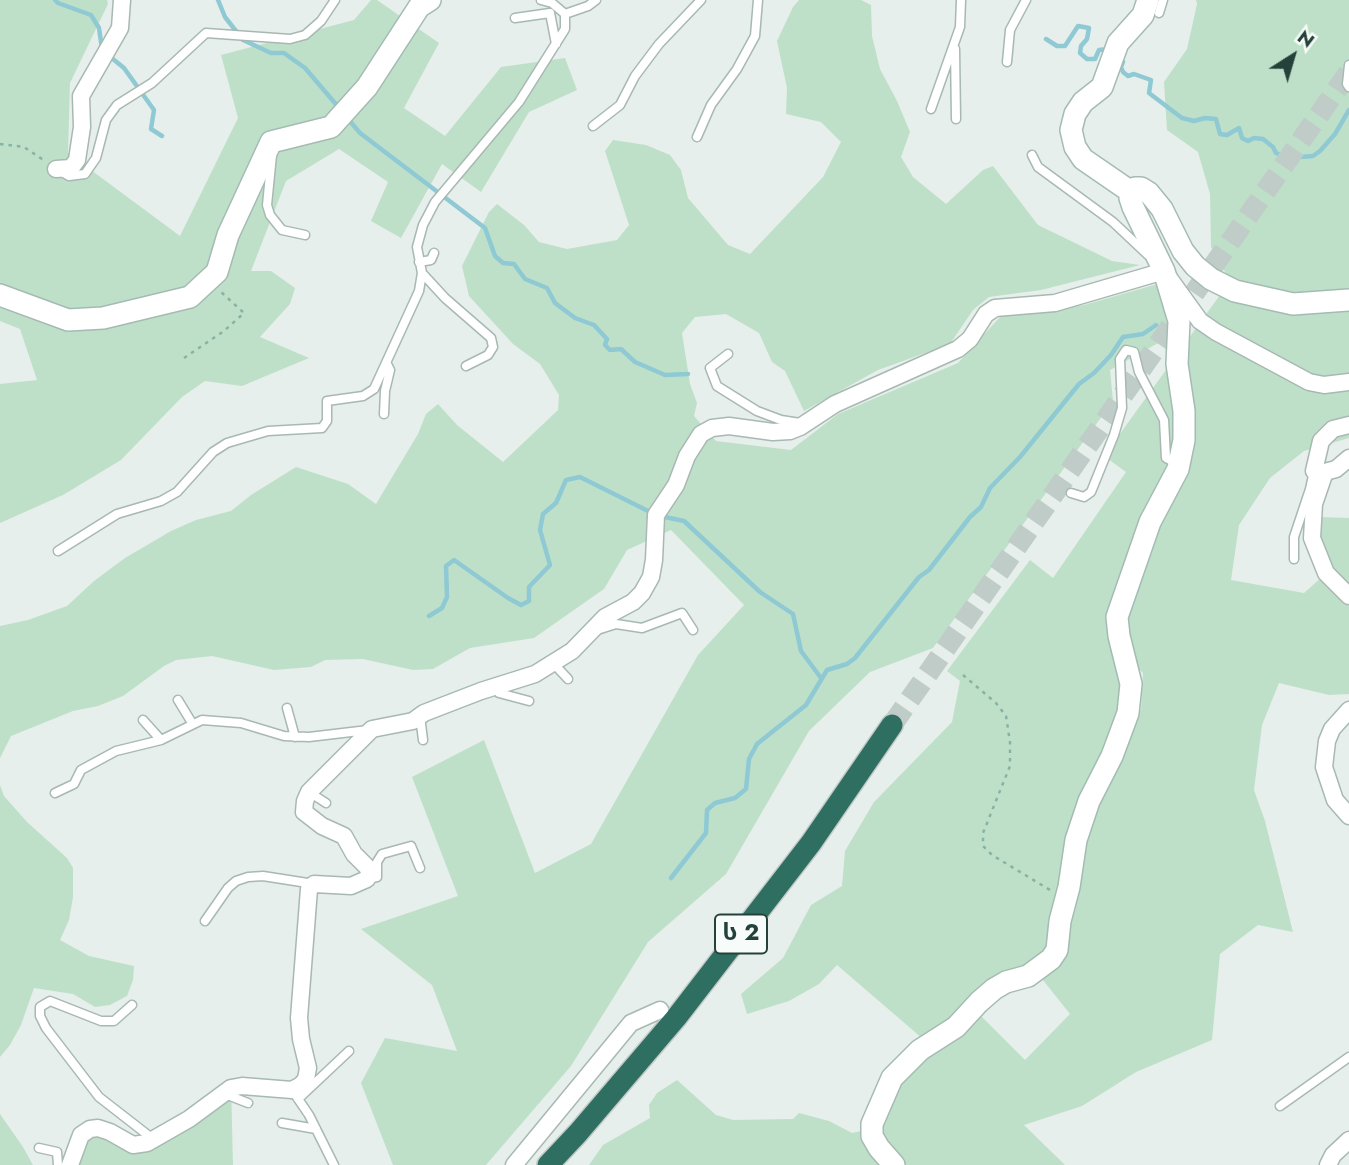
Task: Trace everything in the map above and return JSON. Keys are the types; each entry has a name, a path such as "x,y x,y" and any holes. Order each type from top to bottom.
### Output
{"highway":[{"name":"ს 2","path":"548,1165 676,1018 811,843 892,725"}],"street":[{"path":"56,169 71,168 77,160 82,127 81,96 120,28 122,0"},
{"path":"0,295 68,320 103,318 190,297 217,272 228,234 271,142 331,127 367,87 419,7 430,0"},
{"path":"1154,7 1143,15 1118,43 1102,87 1083,102 1075,114 1071,130 1075,147 1083,159 1130,192 1133,207 1164,271 1200,321 1309,382 1324,385 1349,382"},
{"path":"1130,192 1141,188 1149,193 1162,209 1195,266 1211,279 1236,291 1293,304 1349,300"},
{"path":"70,1165 81,1135 90,1129 98,1128 110,1132 133,1145 147,1143 189,1119 231,1088 242,1086 295,1095 306,1079 308,1068 299,1017 309,889 314,884 351,886 367,878 370,870 354,854 344,836 322,826 304,812 309,792 372,729 402,724 498,685 535,674 572,651 605,617 633,602 651,577 656,515 676,485 687,456 701,434 712,428 729,426 774,432 790,431 835,404 958,349 970,339 986,314 995,308 1055,303 1164,271"},
{"path":"894,1165 872,1136 872,1124 892,1078 920,1050 956,1027 994,989 1006,982 1028,976 1051,959 1057,950 1073,852 1082,820 1112,756 1128,713 1131,684 1119,636 1118,617 1150,522 1181,463 1184,420 1177,364 1178,321 1164,271"},
{"path":"1349,425 1333,429 1321,441 1311,538 1326,573 1349,596"},
{"path":"1319,472 1336,469 1349,458"},
{"path":"1349,710 1332,729 1324,753 1324,767 1335,800 1349,816"},
{"path":"514,1165 631,1023 660,1010"},
{"path":"1328,1165 1333,1154 1349,1140"}],"lane":[{"path":"56,169 69,176 85,174 96,158 106,120 117,105 152,83 206,33 290,39 304,35 321,21 335,0"},
{"path":"58,551 117,514 161,501 177,492 213,452 227,443 268,431 321,428 327,421 327,401 363,396 374,389 419,291 422,273 417,247 423,225 435,202 519,103 565,29 565,14 552,3 541,0"},
{"path":"565,14 588,6 596,0"},
{"path":"593,126 620,105 635,76 659,44 701,0"},
{"path":"697,137 711,105 737,69 755,36 758,0"},
{"path":"931,109 960,27 961,0"},
{"path":"1007,62 1010,30 1026,0"},
{"path":"1154,7 1163,0"},
{"path":"515,18 550,13 556,44"},
{"path":"955,44 956,120"},
{"path":"1349,65 1349,87"},
{"path":"271,142 272,169 267,205 270,215 282,230 305,235"},
{"path":"1032,155 1038,167 1120,228 1164,271"},
{"path":"1177,216 1178,240"},
{"path":"419,262 431,260 434,253"},
{"path":"422,273 444,298 491,338 493,347 488,355 466,366"},
{"path":"1071,493 1084,496 1091,492 1114,435 1122,408 1120,359 1126,350 1134,352 1139,372 1164,420 1166,458 1171,462 1181,463"},
{"path":"728,354 710,368 717,386 757,411 781,420 805,424"},
{"path":"384,414 385,391 390,370 387,364"},
{"path":"1294,559 1294,537 1300,516 1319,472"},
{"path":"586,636 616,624 642,628 682,613 694,630"},
{"path":"554,664 568,679"},
{"path":"498,685 499,693 529,701"},
{"path":"178,700 192,723"},
{"path":"287,708 295,737"},
{"path":"420,716 423,740"},
{"path":"143,720 161,740"},
{"path":"55,793 74,784 81,769 117,751 161,740 202,720 241,723 269,733 295,737 372,729"},
{"path":"309,792 326,803"},
{"path":"367,878 377,877 377,862 382,853 411,846 420,868"},
{"path":"205,921 236,881 262,876 314,884"},
{"path":"132,1005 114,1021 101,1021 50,1001 40,1007 40,1016 46,1028 99,1097 153,1139"},
{"path":"334,1165 295,1095 349,1051"},
{"path":"1280,1106 1349,1057"},
{"path":"223,1094 248,1103"},
{"path":"282,1123 316,1129"},
{"path":"39,1148 57,1152 58,1165"}],"path":[{"path":"0,144 24,147 56,169"},
{"path":"184,358 224,331 244,313 208,281"},
{"path":"962,675 996,703 1006,716 1010,742 1010,766 983,833 983,846 992,855 1036,880 1064,901"}],"green space":[{"path":"0,0 107,0 108,4 70,83 68,153 180,236 238,118 221,55 354,20 371,0 377,0 439,43 404,108 445,136 501,67 565,58 577,90 529,112 481,192 442,164 401,238 371,221 388,182 339,149 286,181 251,271 271,271 295,288 290,304 260,337 309,358 242,386 205,381 182,397 121,460 63,495 0,523 0,384 37,380 20,329 0,321"},
{"path":"799,0 861,0 871,5 872,36 880,69 910,132 901,157 913,177 946,204 983,170 993,166 1038,225 1112,261 1140,265 1041,290 989,297 973,310 950,344 878,370 804,411 785,371 772,362 759,333 726,314 695,317 682,333 690,384 697,403 694,416 716,441 791,450 838,414 958,363 1000,317 1084,305 1161,283 1169,337 1110,370 1113,401 933,648 870,672 809,731 726,874 648,942 571,1066 486,1165 393,1165 361,1083 385,1038 457,1051 432,985 361,929 458,896 412,777 484,740 535,873 591,844 698,655 744,605 671,530 627,550 604,589 534,638 470,648 433,669 413,670 363,659 325,660 311,667 274,670 212,656 176,660 123,696 98,706 73,711 11,736 0,758 0,626 28,620 67,606 125,558 171,531 196,520 231,511 296,467 348,484 376,504 418,434 426,414 438,404 457,425 503,462 558,410 559,395 540,364 513,344 469,296 462,266 489,212 497,204 524,225 539,242 567,249 617,240 629,225 605,151 613,140 646,145 670,155 681,170 688,198 728,245 750,254 823,177 841,142 821,122 786,114 787,88 777,41"},
{"path":"1196,0 1349,0 1349,438 1304,451 1270,478 1239,525 1231,580 1304,593 1333,567 1319,542 1320,517 1349,518 1349,694 1329,695 1279,683 1262,725 1254,790 1265,821 1293,932 1258,925 1220,954 1212,1040 1136,1072 1082,1106 1024,1125 1065,1165 589,1165 603,1145 650,1118 649,1105 657,1093 677,1080 716,1115 733,1120 793,1119 799,1113 829,1121 852,1133 876,1128 877,1110 930,1045 837,965 819,984 789,1001 747,1014 741,994 783,958 811,905 842,886 845,851 874,802 952,722 960,681 947,671 1030,560 1053,578 1126,472 1104,456 1230,281 1211,247 1210,194 1198,152 1167,130 1164,82 1187,49","holes":["1131,662 1143,673 1141,709 1127,745 1095,810 1075,883 1064,901 1132,691","1031,965 1070,1014 1025,1060 968,1003"]},
{"path":"0,785 4,796 27,822 67,858 73,868 73,897 69,920 60,940 89,956 134,966 133,980 127,996 110,1005 95,1007 73,994 34,988 21,1025 0,1057"},
{"path":"231,1082 233,1165 70,1165 89,1127 140,1143"},
{"path":"0,1114 23,1147 33,1165 0,1165"}],"waterway":[{"path":"55,0 91,15 99,28 102,49"},
{"path":"218,0 225,17 243,40 271,53 284,53 305,68 340,109"},
{"path":"1046,39 1057,46 1065,46 1078,26 1089,28 1080,53 1087,59 1095,59 1099,50 1108,49"},
{"path":"108,55 124,68 154,110 151,129 162,136"},
{"path":"1119,57 1123,62 1123,72 1128,76 1134,74 1151,80 1149,93 1182,118 1194,121 1216,119 1220,134 1227,135 1239,128 1242,138 1248,141 1254,138 1263,139 1276,153 1288,158 1313,156 1320,151 1335,134 1349,110"},
{"path":"348,119 360,133 485,228 495,256 503,263 514,264 525,279 547,288 555,303 575,318 594,325 607,339 605,345 610,350 621,349 635,362 665,375 688,374"},
{"path":"671,878 706,833 707,810 715,803 735,798 746,789 749,759 757,744 806,705 827,670 847,664 855,658 919,577 929,570 970,517 981,507 990,488 1020,457 1079,384 1111,355 1123,337 1143,334 1156,325"},
{"path":"429,616 442,608 447,597 446,566 454,560 508,598 521,605 529,601 529,587 550,565 540,530 543,514 556,503 566,480 580,477 652,513"},
{"path":"660,516 684,521 760,592 793,614 801,651 821,678"}],"tunnel":[{"path":"892,725 1349,72"}]}
